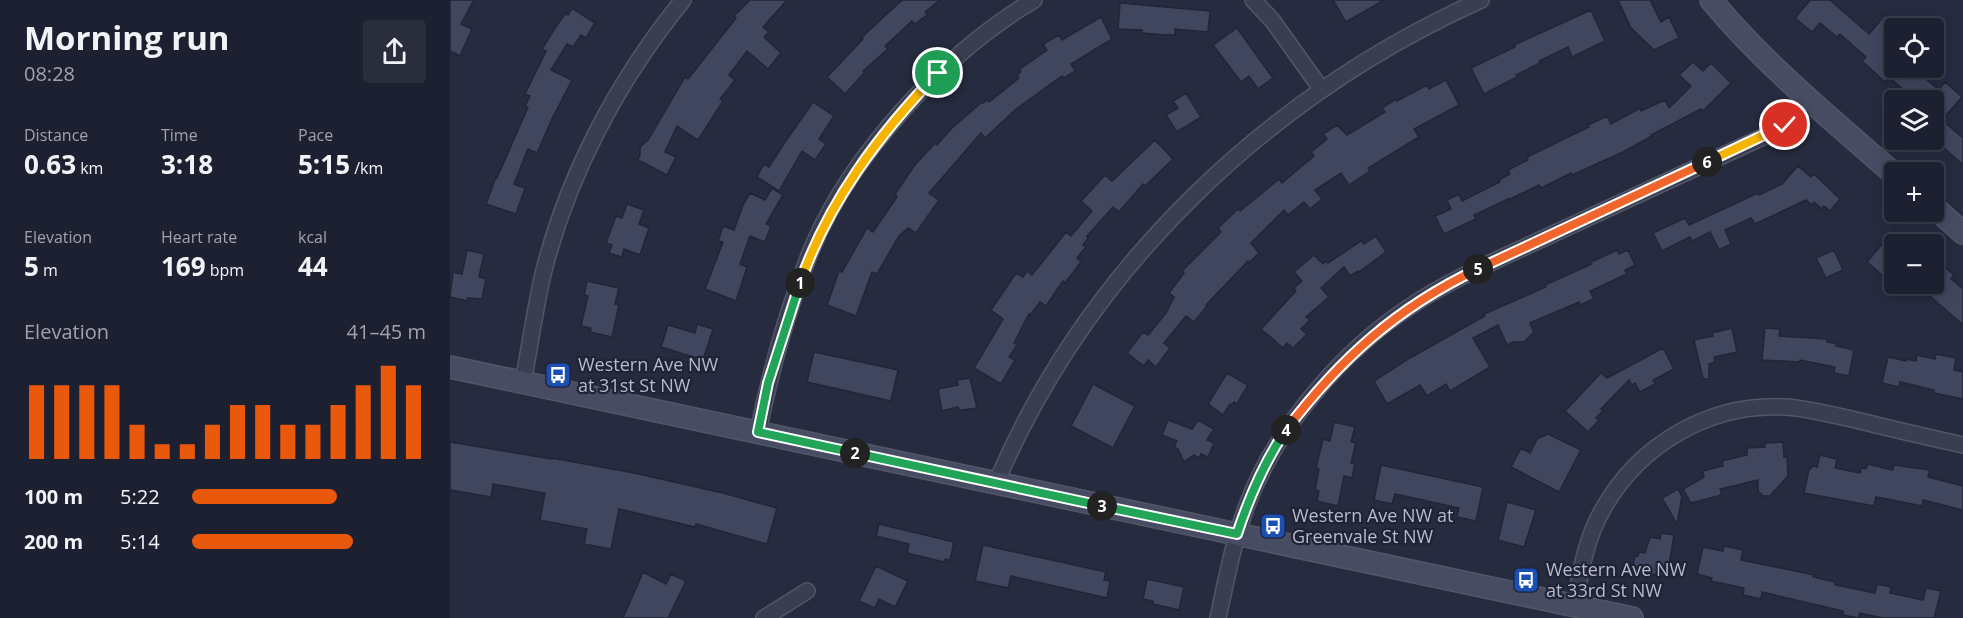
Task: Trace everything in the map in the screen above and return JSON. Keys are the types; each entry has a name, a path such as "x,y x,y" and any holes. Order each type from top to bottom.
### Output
{"street":[{"path":"523,382 543,274 567,199 626,80 648,46 683,0"},
{"path":"758,432 768,383 801,278 813,247 859,166 938,73 1003,20 1034,0"},
{"path":"1253,0 1272,20 1322,90"},
{"path":"996,483 1022,426 1083,324 1170,220 1221,170 1322,90 1450,6 1481,0"},
{"path":"1711,0 1750,44 1884,165"},
{"path":"1218,618 1237,534 1263,469 1284,432 1332,374 1364,342 1411,306 1475,270 1778,129 1812,102"},
{"path":"1944,216 1963,233"},
{"path":"450,368 1632,618"},
{"path":"1575,605 1580,576 1593,530 1602,510 1629,474 1654,449 1674,434 1696,423 1752,408 1794,407 1963,445"},
{"path":"764,618 807,591"}],"building":[{"path":"450,0 474,0 461,24 472,29 460,56 450,51"},
{"path":"750,0 787,0 763,27 769,32 764,37 781,53 768,69 747,51 729,75 735,80 720,99 723,101 698,140 677,126 665,152 676,157 667,175 638,160 640,147 648,140 685,77 688,79 736,18 734,16"},
{"path":"902,0 940,0 925,12 927,15 915,24 912,21 885,46 888,49 863,71 865,72 845,94 827,77 863,39 862,37"},
{"path":"1333,0 1384,0 1346,22"},
{"path":"1618,0 1650,0 1661,22 1669,17 1679,38 1654,50 1631,28"},
{"path":"1810,0 1830,0 1869,34 1885,15 1889,18 1884,18 1884,78 1888,78 1885,82 1862,61 1866,57 1840,34 1837,37 1820,23 1812,32 1795,18"},
{"path":"1120,3 1210,11 1208,32 1175,29 1175,35 1166,35 1142,33 1142,30 1118,29"},
{"path":"572,8 595,23 586,38 581,35 573,47 567,44 551,70 572,80 537,153 528,149 514,184 525,188 516,214 486,204 528,107 525,106 530,96 525,94 546,51 542,49 557,25"},
{"path":"1591,10 1605,41 1572,57 1568,47 1539,61 1540,63 1516,75 1517,77 1484,94 1471,68 1515,47 1514,45"},
{"path":"1101,17 1112,39 1071,64 1075,71 1064,78 1062,76 1015,110 985,138 981,133 929,193 939,200 916,233 908,228 899,236 877,274 872,272 856,316 827,305 839,271 842,272 867,228 873,232 897,197 895,194 914,166 935,143 937,145 951,129 982,102 987,100 989,102 1019,78 1017,75 1021,72 1019,70 1047,50 1043,44 1059,35 1062,40"},
{"path":"1237,28 1273,78 1258,89 1249,76 1241,82 1213,45"},
{"path":"1693,62 1703,71 1711,63 1731,83 1703,111 1701,109 1623,152 1541,188 1539,185 1474,215 1476,219 1444,234 1435,216 1451,209 1447,200 1459,194 1462,201 1500,182 1499,180 1510,174 1508,170 1528,160 1527,157 1607,116 1611,124 1640,108 1641,111 1665,100 1669,108 1691,86 1679,75"},
{"path":"1890,78 1925,78 1939,90 1904,90"},
{"path":"1446,80 1459,105 1414,129 1419,137 1368,168 1370,171 1349,185 1341,173 1315,190 1322,199 1310,209 1304,202 1288,215 1284,210 1251,243 1259,253 1249,263 1248,261 1206,305 1194,322 1186,316 1164,343 1170,348 1156,367 1148,360 1144,366 1127,353 1143,332 1148,335 1166,313 1174,297 1169,293 1184,273 1182,271 1221,232 1218,228 1238,209 1240,211 1279,179 1282,183 1314,156 1311,152 1327,139 1323,134 1337,125 1347,135 1385,112 1382,108 1396,99 1397,101 1427,85 1429,89"},
{"path":"1945,82 1962,97 1944,118 1944,90 1939,90"},
{"path":"1186,93 1201,117 1177,132 1166,115 1178,108 1173,101"},
{"path":"813,102 834,116 819,139 826,144 815,160 802,151 779,191 757,177 764,164 769,167"},
{"path":"1944,122 1963,138 1963,165 1944,148"},
{"path":"1155,140 1173,159 1145,186 1143,184 1119,212 1113,207 1087,236 1083,245 1086,247 1077,258 1081,262 1065,283 1063,281 1046,306 1040,302 1029,314 1014,343 1017,345 1009,357 1015,360 1001,384 974,368 1003,319 991,310 1016,273 1023,277 1027,271 1032,275 1066,232 1071,236 1092,211 1081,201 1105,175 1112,181"},
{"path":"1798,166 1811,177 1814,174 1840,199 1830,211 1824,206 1822,209 1814,202 1812,205 1806,200 1755,224 1751,218 1725,230 1731,244 1719,250 1710,232 1692,241 1690,237 1662,251 1653,233 1685,218 1689,225 1758,193 1759,195 1782,184"},
{"path":"772,188 783,195 766,224 771,226 765,242 750,236 740,264 747,267 736,301 705,289 723,242 718,241 723,226 734,230 750,193 765,200"},
{"path":"627,204 644,210 639,224 649,228 640,255 624,249 622,257 609,253 612,245 606,243 616,216 622,218"},
{"path":"1376,236 1386,252 1350,276 1344,267 1321,288 1329,297 1306,317 1310,320 1301,329 1307,334 1293,348 1287,343 1283,348 1261,329 1296,291 1294,288 1302,281 1294,272 1314,255 1323,264 1326,261 1328,263 1361,241 1364,244"},
{"path":"1884,242 1884,276 1867,262"},
{"path":"467,250 484,254 479,277 486,279 482,299 468,298 467,301 450,297 453,272 462,274"},
{"path":"1617,250 1619,254 1628,250 1635,265 1625,270 1627,274 1590,291 1594,299 1580,305 1579,302 1530,323 1534,332 1524,342 1513,342 1507,345 1498,325 1473,338 1490,367 1450,391 1446,384 1427,396 1420,385 1387,404 1374,381 1408,359 1485,316 1484,314 1546,287 1545,285"},
{"path":"1834,250 1843,270 1826,278 1816,258"},
{"path":"1944,266 1954,275 1951,279 1963,289 1963,325 1928,294 1944,294"},
{"path":"587,281 619,288 615,304 619,305 612,337 590,332 591,328 581,326 588,296 584,295"},
{"path":"697,324 713,329 703,360 661,347 668,325 695,333"},
{"path":"1732,328 1737,352 1714,357 1715,362 1709,364 1709,379 1703,379 1694,340 1713,336 1712,333"},
{"path":"1765,328 1780,329 1779,336 1827,339 1827,342 1837,344 1836,346 1854,350 1849,376 1834,373 1835,367 1800,360 1799,362 1762,360"},
{"path":"1663,348 1674,369 1653,380 1655,384 1640,392 1635,383 1632,385 1629,380 1601,409 1603,411 1596,418 1599,420 1588,432 1565,411 1601,373 1607,378"},
{"path":"814,352 898,370 891,401 807,382"},
{"path":"1936,354 1956,358 1954,370 1963,372 1963,399 1900,382 1899,387 1882,383 1888,357 1916,361 1917,355 1935,359"},
{"path":"1227,373 1248,385 1237,404 1234,402 1230,404 1223,415 1208,404"},
{"path":"970,378 977,408 959,410 958,407 942,411 938,389 958,385 957,380"},
{"path":"1093,384 1135,406 1113,448 1071,426"},
{"path":"1168,420 1192,429 1198,420 1214,429 1207,440 1214,443 1208,457 1201,454 1199,458 1194,455 1184,462 1178,449 1174,447 1177,441 1162,435"},
{"path":"1334,422 1355,427 1351,442 1356,443 1351,463 1355,464 1352,478 1344,476 1338,506 1317,501 1319,491 1315,490 1319,469 1316,468 1323,439 1330,441"},
{"path":"1548,434 1581,450 1559,492 1511,467 1521,448 1530,453 1537,439"},
{"path":"450,442 634,473 777,508 767,544 696,524 695,527 619,509 611,549 584,544 587,529 540,520 545,493 493,484 491,497 450,490"},
{"path":"1783,442 1784,457 1787,456 1788,476 1770,496 1763,496 1758,491 1758,480 1720,489 1722,495 1691,503 1683,489 1704,477 1703,471 1723,466 1722,461 1747,455 1747,448 1765,447 1765,443"},
{"path":"1820,455 1837,459 1835,468 1860,473 1861,468 1866,469 1868,464 1893,470 1894,465 1930,470 1928,477 1963,486 1963,510 1923,500 1922,506 1876,497 1874,506 1804,493 1809,469 1812,466 1817,467"},
{"path":"1381,465 1483,487 1476,521 1457,517 1459,508 1395,494 1392,504 1374,500"},
{"path":"1678,489 1682,497 1677,524 1662,498"},
{"path":"1507,502 1536,510 1524,547 1498,540"},
{"path":"879,524 954,542 950,560 945,559 944,562 907,553 909,544 876,536"},
{"path":"1661,533 1674,535 1667,577 1632,570 1635,555 1638,556 1639,552 1645,553 1650,537 1660,539"},
{"path":"983,545 1106,572 1104,580 1110,581 1107,598 1011,576 1008,588 975,581"},
{"path":"1724,546 1743,550 1741,560 1814,575 1813,577 1835,582 1835,585 1875,593 1877,584 1891,587 1890,593 1923,600 1926,588 1941,591 1934,618 1883,618 1860,613 1858,618 1843,615 1843,611 1762,592 1761,599 1743,595 1744,588 1711,581 1712,578 1697,574 1703,547 1723,551"},
{"path":"876,566 908,581 895,607 879,599 875,608 859,601"},
{"path":"643,572 666,584 671,574 686,581 668,618 623,618"},
{"path":"1147,579 1184,587 1179,610 1153,604 1153,601 1143,599"}],"place":[{"name":"Western Ave NW at 31st St NW","path":"558,375"},
{"name":"Western Ave NW at Greenvale St NW","path":"1273,526"},
{"name":"Western Ave NW at 33rd St NW","path":"1526,580"}],"route":[{"path":"938,73 916,95 859,166 813,247 768,383 758,432 1237,534 1263,469 1284,432 1332,374 1388,322 1444,286 1475,270 1785,125"}]}
